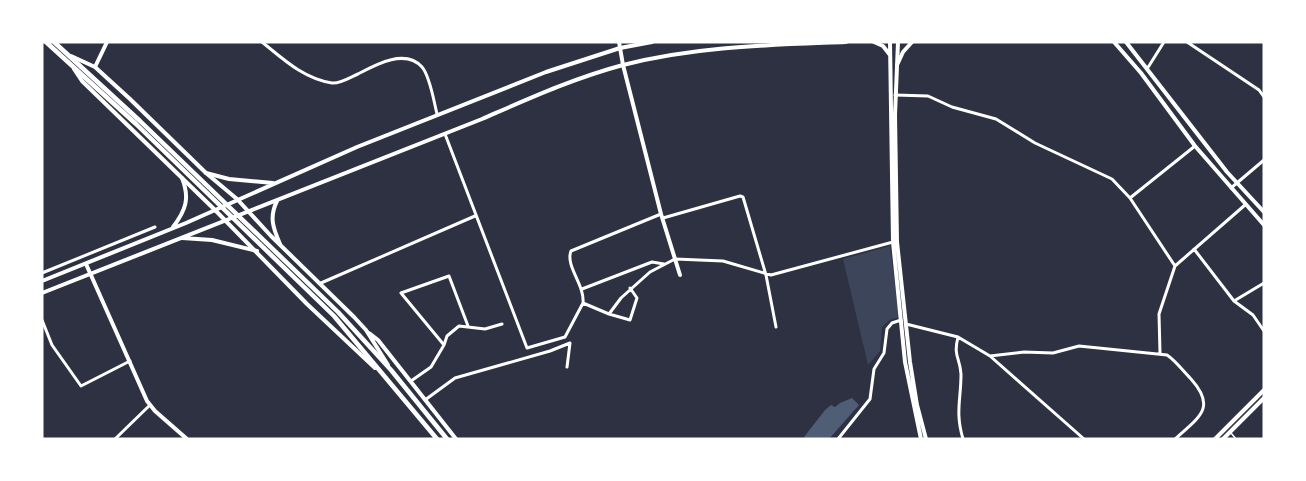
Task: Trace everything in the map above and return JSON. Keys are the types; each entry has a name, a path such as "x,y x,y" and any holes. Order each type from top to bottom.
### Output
{"main road":[{"path":"46,42 69,58 95,67 206,173 237,199 378,340 456,439"},
{"path":"54,42 86,76 391,369"},
{"path":"95,67 107,42"},
{"path":"619,42 662,216 680,275"},
{"path":"42,281 215,210 357,147 546,72 620,48 652,42"},
{"path":"42,293 445,134 549,90 623,65 703,49 846,42"},
{"path":"874,42 882,46 890,55"},
{"path":"890,42 893,242 908,379 921,439"},
{"path":"898,42 895,94 897,242 917,405 926,439"},
{"path":"897,65 903,52 912,42"},
{"path":"1126,42 1237,183 1264,212"},
{"path":"1115,43 1141,73 1195,146 1264,225"},
{"path":"69,58 82,81 215,210 307,304 389,380"},
{"path":"206,173 230,179 274,183"},
{"path":"172,228 186,207 187,196 182,178"},
{"path":"277,201 271,212 273,228 280,244"},
{"path":"178,238 212,240 256,251"},
{"path":"86,264 150,405 187,439"},
{"path":"366,330 391,369 447,439"},
{"path":"365,346 389,380 437,439"},
{"path":"1215,439 1264,390"},
{"path":"1223,439 1264,398"}],"street":[{"path":"262,42 300,72 335,84 383,61 408,59 422,66 429,81 438,116"},
{"path":"1148,69 1164,42"},
{"path":"1187,42 1259,90 1264,97"},
{"path":"1259,90 1264,84"},
{"path":"895,94 928,96 952,107 996,119 1035,143 1112,179 1130,198 1175,266"},
{"path":"445,134 527,348 565,337 583,303 582,289 570,260 571,251 662,216 740,196 743,197 765,275 776,327"},
{"path":"1130,198 1195,146"},
{"path":"1231,188 1264,160"},
{"path":"1161,353 1159,314 1175,266 1245,205"},
{"path":"321,283 475,216"},
{"path":"42,273 155,227"},
{"path":"609,314 630,288 650,272 675,259 723,261 771,275 893,242"},
{"path":"1194,249 1234,301 1253,315 1264,331"},
{"path":"582,289 652,262 664,264"},
{"path":"444,345 401,293 449,276 468,326"},
{"path":"1234,301 1264,283"},
{"path":"583,303 630,320 637,298 630,288"},
{"path":"42,320 52,345 81,386 130,361"},
{"path":"838,439 870,399 874,369 884,353 886,329 892,323 901,320"},
{"path":"411,381 431,367 447,336 459,326 485,329 502,324"},
{"path":"906,324 958,337 990,356 1084,439"},
{"path":"958,337 955,350 961,372 958,422 963,439"},
{"path":"425,400 454,378 570,344 567,367"},
{"path":"990,356 1024,352 1053,353 1078,346 1161,353 1172,358 1202,392 1205,400 1198,417 1175,439"},
{"path":"115,439 150,405"}],"lane":[{"path":"1230,432 1236,439"}],"shaded area":[{"path":"890,246 899,317 890,320 882,327 880,351 868,365 843,259"},
{"path":"852,398 859,405 829,439 804,437 831,405 835,407"}]}
